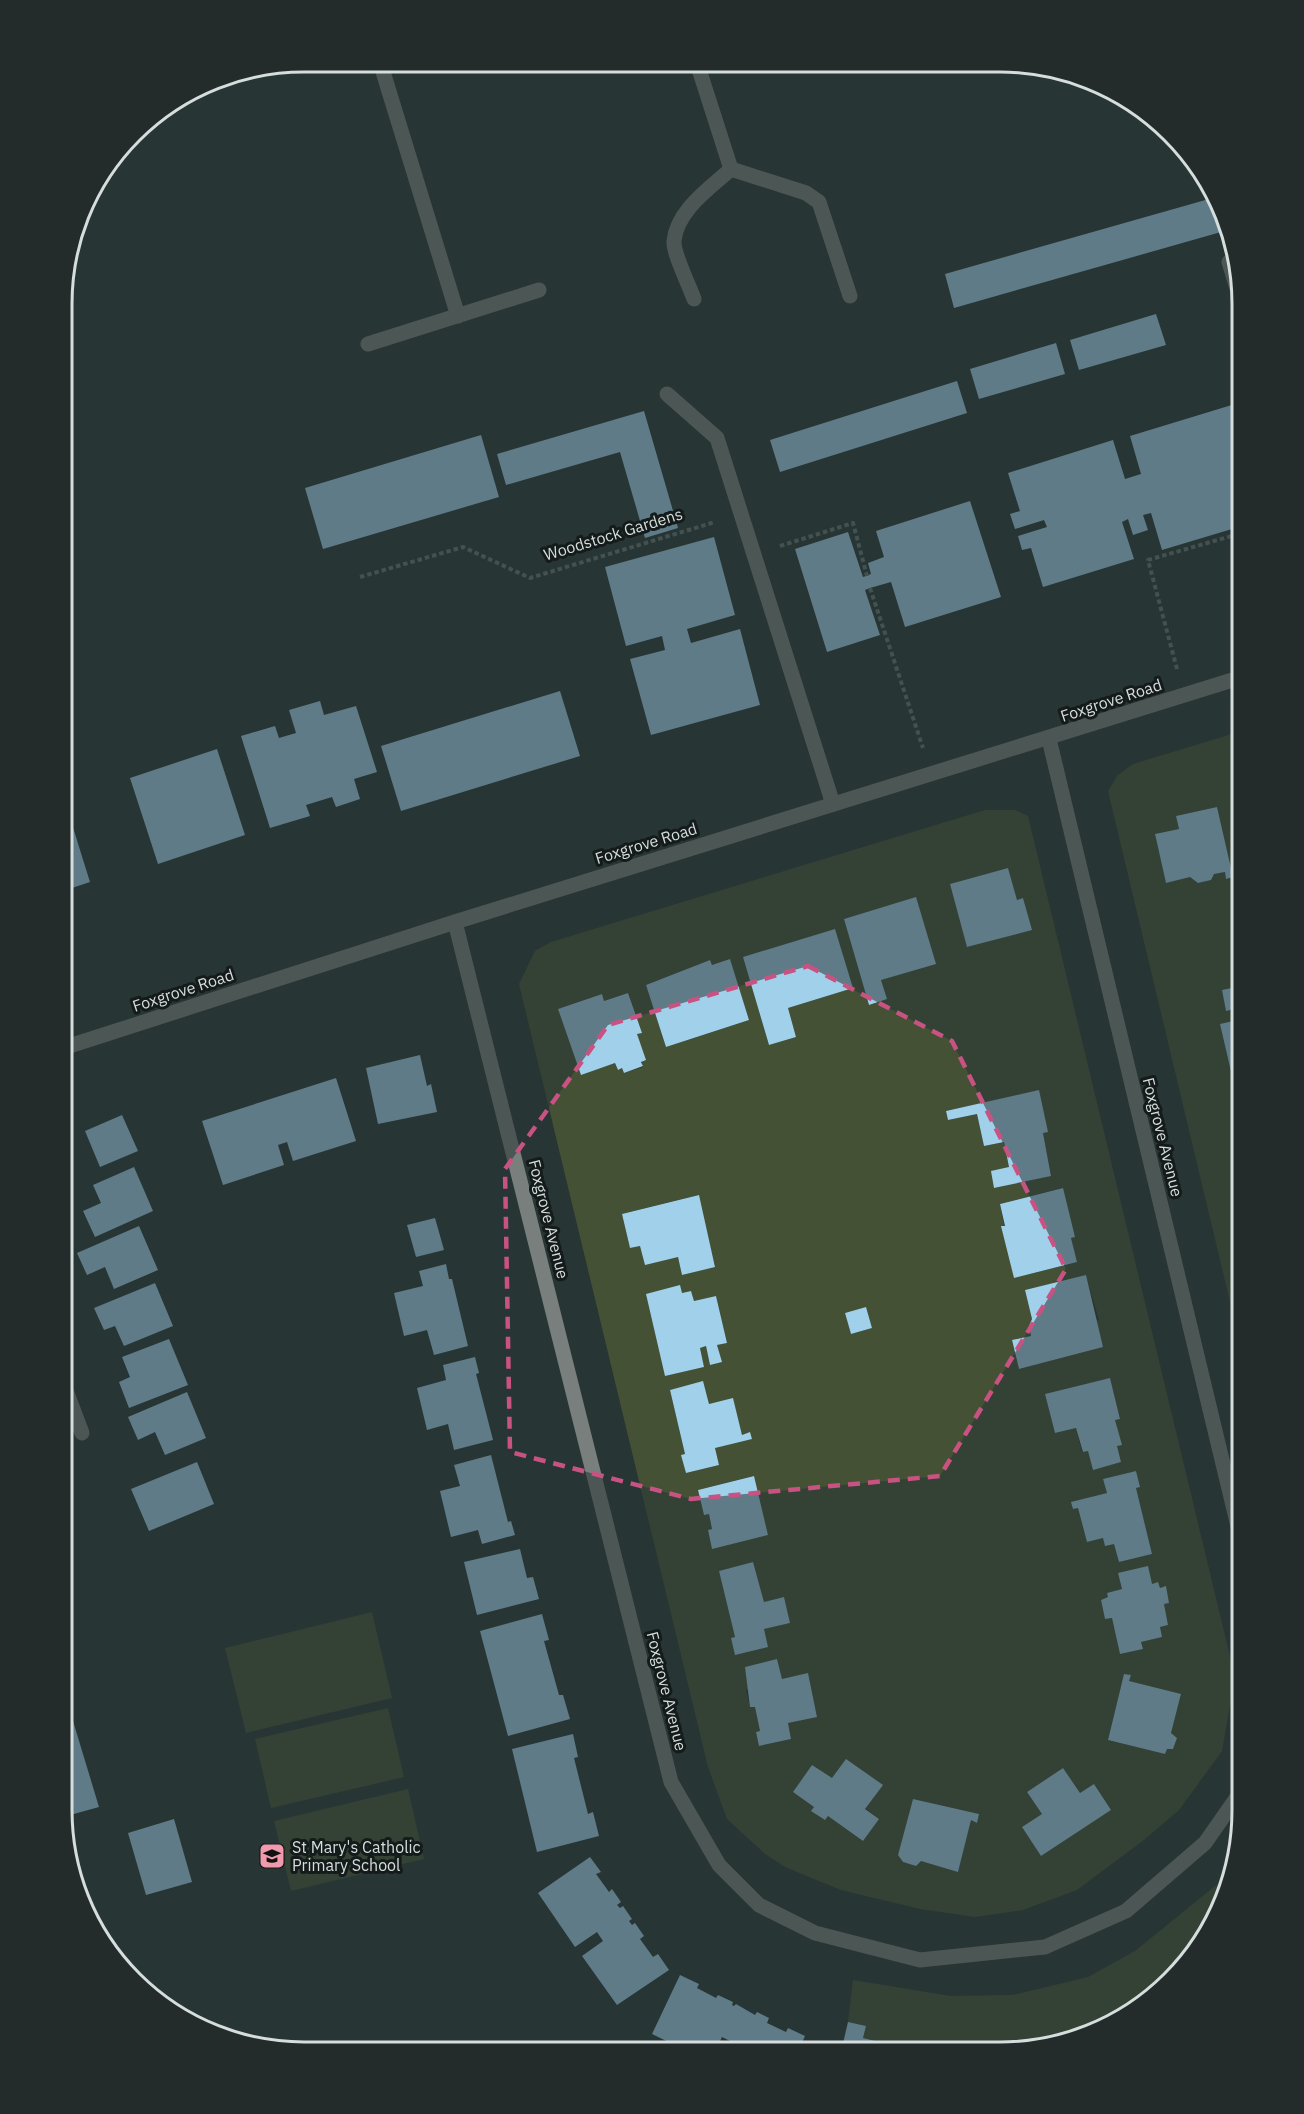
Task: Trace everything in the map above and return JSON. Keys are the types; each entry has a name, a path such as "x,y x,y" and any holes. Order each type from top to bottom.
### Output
{"street":[{"path":"383,72 458,316"},
{"path":"700,72 731,169"},
{"path":"731,169 806,193 819,202 850,296"},
{"path":"694,299 674,243 678,228 688,208 731,169"},
{"path":"368,344 539,290"},
{"path":"668,394 717,438 833,804"},
{"name":"Foxgrove Road","path":"72,1045 455,922 1232,680"},
{"name":"Foxgrove Avenue","path":"1049,739 1232,1501"},
{"name":"Foxgrove Avenue","path":"455,922 671,1782 719,1865 759,1905 815,1933 909,1958 920,1960 1045,1947 1126,1911 1205,1843 1232,1804"},
{"path":"72,1406 82,1433"}],"path":[{"name":"Woodstock Gardens","path":"360,578 463,547 530,578 742,514"},
{"path":"754,554 853,523 867,576"},
{"path":"1185,696 1148,560 1232,536"},
{"path":"870,588 931,774"}],"highlighted area":[{"path":"808,966 952,1041 1066,1269 940,1476 691,1499 510,1452 505,1169 608,1025"}],"green space":[{"path":"1232,734 1232,873 1217,807 1176,816 1179,829 1155,834 1166,883 1190,877 1198,883 1211,880 1214,874 1225,872 1226,878 1232,877 1232,988 1222,991 1226,1010 1232,1009 1232,1021 1221,1024 1232,1073 1232,1310 1108,791 1117,776 1133,764"},
{"path":"985,810 1015,810 1028,816 1232,1665 1232,1694 1222,1751 1179,1810 1144,1840 1077,1890 1023,1910 975,1917 920,1909 841,1890 785,1867 765,1854 727,1819 708,1767 519,984 535,951 551,942","holes":["1008,868 1017,900 1023,898 1031,930 968,947 950,884","916,898 881,980 887,999 869,1005 844,919","835,930 853,988 788,1008 796,1037 769,1045 743,957","710,960 712,965 730,960 749,1020 666,1047 646,985","628,993 641,1033 637,1034 643,1067 624,1073 622,1068 618,1070 615,1063 581,1074 558,1009 602,994 604,1001","1039,1091 1043,1133 1051,1175 995,1188 1009,1167 1004,1142 984,1146 977,1114 948,1120 946,1111","1062,1188 1075,1237 1071,1238 1077,1262 1014,1278 1000,1204","698,1195 715,1266 682,1275 678,1257 640,1246 630,1248 622,1214","1086,1276 1099,1320 1096,1321 1103,1347 1019,1369 1012,1341 1031,1336 1029,1326 1032,1319 1025,1290","691,1291 694,1301 716,1296 727,1343 717,1345 721,1362 710,1365 706,1346 700,1348 704,1367 665,1376 682,1293","866,1307 872,1328 851,1334 845,1313","1110,1378 1120,1418 1115,1420 1121,1444 1117,1446 1121,1462 1093,1469 1088,1451 1082,1452 1076,1428 1055,1433 1045,1394","703,1382 709,1404 733,1399 742,1435 750,1432 715,1448 719,1465 686,1473 682,1455 685,1454 670,1390","1136,1471 1139,1487 1136,1488 1152,1554 1119,1562 1114,1544 1103,1538 1087,1542 1078,1508 1073,1509 1072,1502 1107,1493 1103,1479","753,1476 768,1535 712,1548 708,1531 712,1529 709,1514 704,1515 698,1490","753,1562 764,1602 784,1597 790,1623 764,1629 735,1654 731,1638 735,1637 719,1571","1118,1573 1152,1584 1158,1582 1160,1588 1166,1587 1169,1603 1164,1604 1168,1625 1160,1627 1162,1637 1141,1642 1143,1649 1120,1654 1112,1618 1105,1619 1101,1600 1108,1597 1108,1593 1122,1589","777,1659 782,1679 808,1674 817,1716 788,1723 791,1739 760,1746 756,1732 760,1731 755,1707 750,1707 746,1690 750,1688 745,1667","1124,1674 1131,1675 1129,1681 1181,1695 1171,1733 1177,1738 1173,1749 1167,1749 1165,1754 1108,1740","812,1765 879,1819 863,1841 828,1816 825,1820 812,1811 814,1807 793,1792","1063,1768 1080,1793 1094,1784 1111,1810 1041,1856 1022,1827 1042,1814 1027,1792","913,1799 979,1814 977,1823 971,1820 958,1871 921,1861 916,1866 903,1862 898,1855"]},
{"path":"372,1612 392,1698 246,1733 225,1648"},
{"path":"388,1708 404,1777 271,1808 255,1739"},
{"path":"408,1789 424,1859 291,1891 274,1821"},
{"path":"1221,1881 1201,1926 1164,1974 1129,2003 1075,2030 1045,2038 1015,2042 880,2042 863,2038 866,2026 848,2022 853,1980 951,1996 1013,1995 1088,1977 1135,1951"}],"building":[{"path":"1207,200 1221,232 954,308 945,274"},
{"path":"1156,314 1166,345 1079,370 1070,340"},
{"path":"1056,343 1065,374 979,399 970,369"},
{"path":"957,381 967,413 780,472 770,440"},
{"path":"1232,405 1232,529 1162,550 1151,513 1143,515 1148,530 1133,535 1128,519 1122,522 1134,559 1043,587 1031,548 1022,550 1018,536 1047,527 1044,520 1015,529 1010,514 1020,511 1008,473 1113,440 1125,479 1141,474 1130,436"},
{"path":"644,411 678,528 645,538 620,452 506,485 497,454"},
{"path":"481,435 499,497 323,549 305,488"},
{"path":"970,501 1001,597 905,627 891,582 870,588 865,590 880,635 827,652 795,549 848,532 863,577 871,574 868,563 884,557 876,531"},
{"path":"714,537 735,615 687,629 691,643 740,629 760,705 651,735 630,659 665,650 662,636 626,646 605,567"},
{"path":"560,691 580,756 401,811 381,746"},
{"path":"320,701 324,715 356,706 377,772 354,779 360,799 336,807 332,797 306,805 310,816 270,828 241,736 275,726 279,738 296,733 289,710"},
{"path":"217,749 245,835 158,864 130,778"},
{"path":"1217,807 1232,877 1226,879 1225,872 1214,874 1211,880 1198,883 1190,877 1166,883 1155,834 1179,829 1176,816"},
{"path":"72,824 90,882 72,888"},
{"path":"1008,868 1017,900 1023,898 1032,930 967,947 950,884"},
{"path":"916,897 936,964 881,980 887,999 869,1005 844,919"},
{"path":"835,929 853,988 788,1008 796,1037 769,1045 743,957"},
{"path":"730,959 749,1020 666,1047 646,985 710,960 712,965"},
{"path":"1232,988 1232,1010 1226,1011 1222,990"},
{"path":"628,993 642,1033 637,1034 646,1060 641,1062 643,1066 624,1073 622,1068 618,1070 615,1063 581,1075 558,1009 602,994 604,1001"},
{"path":"1232,1021 1232,1076 1220,1024"},
{"path":"420,1055 427,1086 431,1084 437,1112 378,1124 366,1068"},
{"path":"336,1078 356,1141 293,1161 287,1142 278,1145 284,1165 223,1185 202,1121"},
{"path":"1039,1090 1048,1132 1043,1133 1051,1176 994,1188 991,1171 1009,1167 1004,1142 984,1146 977,1114 948,1120 946,1111"},
{"path":"122,1115 138,1151 100,1167 85,1131"},
{"path":"134,1167 153,1211 95,1237 83,1211 101,1203 93,1185"},
{"path":"1063,1188 1075,1237 1071,1238 1077,1262 1014,1278 1001,1226 1005,1226 1000,1204"},
{"path":"699,1195 715,1267 682,1275 678,1257 645,1265 640,1246 630,1248 622,1214"},
{"path":"435,1218 444,1250 416,1257 407,1225"},
{"path":"139,1226 158,1270 114,1289 105,1267 87,1275 77,1253"},
{"path":"446,1264 449,1279 452,1279 468,1346 434,1355 427,1330 404,1336 394,1293 423,1286 419,1271"},
{"path":"1086,1275 1103,1347 1019,1369 1012,1340 1031,1336 1029,1326 1032,1319 1025,1290"},
{"path":"155,1283 173,1326 124,1346 115,1326 104,1330 94,1308"},
{"path":"680,1285 682,1293 691,1291 694,1301 716,1296 727,1343 717,1345 722,1362 710,1365 706,1346 700,1348 704,1367 665,1376 646,1294"},
{"path":"866,1307 872,1328 851,1334 845,1313"},
{"path":"169,1339 188,1385 129,1408 119,1382 130,1377 122,1357"},
{"path":"475,1357 479,1373 476,1374 493,1440 454,1450 448,1424 427,1430 417,1388 446,1380 443,1365"},
{"path":"1110,1378 1120,1419 1115,1420 1122,1445 1117,1446 1121,1462 1093,1470 1088,1451 1083,1452 1076,1428 1055,1433 1045,1394"},
{"path":"703,1381 709,1404 733,1398 742,1435 750,1432 752,1439 715,1448 719,1465 686,1473 681,1455 685,1454 670,1390"},
{"path":"187,1392 206,1438 165,1455 155,1432 138,1440 128,1417"},
{"path":"491,1455 508,1522 511,1521 515,1535 482,1544 478,1530 451,1537 440,1491 460,1486 454,1465"},
{"path":"197,1462 214,1504 149,1531 131,1489"},
{"path":"1136,1471 1140,1487 1136,1488 1152,1554 1119,1562 1114,1544 1105,1546 1103,1538 1087,1542 1078,1508 1073,1509 1071,1502 1107,1493 1103,1479"},
{"path":"754,1476 768,1535 712,1549 708,1530 712,1529 709,1514 704,1515 698,1490"},
{"path":"520,1549 527,1578 533,1577 539,1599 477,1615 464,1562"},
{"path":"753,1562 764,1602 784,1597 790,1623 764,1629 768,1647 735,1655 731,1638 735,1637 719,1571"},
{"path":"1148,1566 1152,1584 1158,1582 1160,1588 1166,1586 1169,1603 1164,1604 1168,1625 1160,1627 1162,1637 1141,1642 1143,1649 1120,1654 1112,1618 1105,1619 1101,1600 1108,1597 1107,1593 1122,1589 1118,1573"},
{"path":"542,1614 549,1640 544,1641 559,1695 563,1695 570,1719 508,1736 480,1631"},
{"path":"777,1659 782,1679 808,1673 817,1717 788,1723 791,1739 759,1746 756,1732 760,1731 755,1707 750,1707 745,1667"},
{"path":"1124,1674 1131,1675 1129,1681 1181,1694 1171,1733 1177,1738 1173,1749 1167,1749 1165,1754 1108,1740"},
{"path":"72,1718 99,1807 72,1814"},
{"path":"573,1734 578,1757 574,1758 588,1814 593,1812 599,1836 537,1852 512,1749"},
{"path":"846,1759 883,1785 865,1809 879,1819 863,1841 828,1816 825,1820 811,1811 814,1807 793,1792 812,1765 832,1778"},
{"path":"1063,1768 1080,1793 1094,1784 1111,1810 1041,1856 1022,1827 1042,1814 1027,1792"},
{"path":"913,1799 979,1814 977,1823 971,1820 958,1872 921,1861 916,1866 903,1862 898,1855"},
{"path":"174,1819 192,1882 146,1895 128,1833"},
{"path":"590,1857 601,1872 596,1874 609,1892 612,1889 621,1902 617,1905 620,1908 623,1906 632,1919 629,1921 632,1925 635,1923 644,1936 640,1939 653,1957 658,1954 669,1970 617,2005 582,1956 603,1941 597,1932 575,1947 538,1893"},
{"path":"680,1975 699,1984 697,1988 716,1998 718,1995 733,2002 734,2006 736,2004 755,2015 757,2012 769,2018 767,2023 786,2032 788,2028 805,2036 802,2042 732,2042 722,2037 720,2042 668,2042 652,2034"},
{"path":"848,2022 866,2026 863,2038 879,2042 843,2042"}],"place":[{"name":"St Mary's Catholic Primary School","path":"272,1856"}]}
